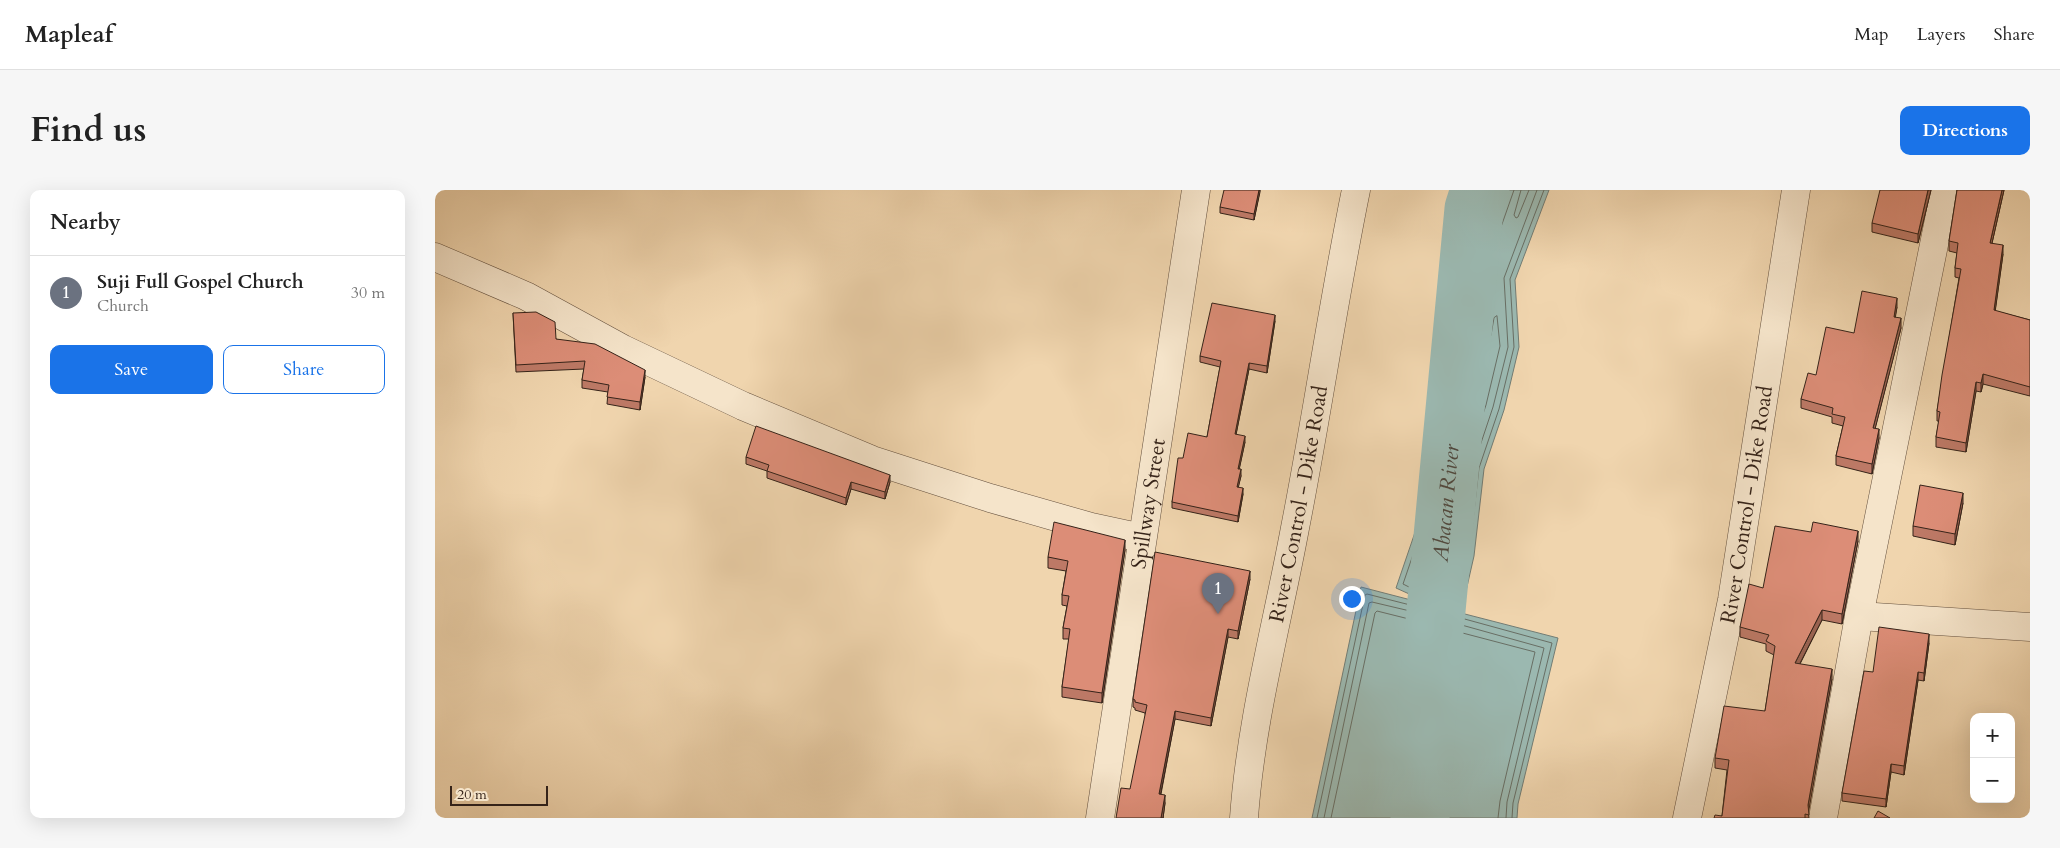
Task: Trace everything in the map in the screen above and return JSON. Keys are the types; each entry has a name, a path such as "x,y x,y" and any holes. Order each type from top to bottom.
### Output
{"street":[{"name":"Spillway Street","path":"1100,818 1196,190"},
{"name":"River Control - Dike Road","path":"1244,818 1247,780 1258,701 1299,509 1356,190"},
{"name":"River Control - Dike Road","path":"1687,818 1732,600 1796,190"},
{"path":"1823,818 1859,616 1945,190"},
{"path":"435,257 526,296 623,349 743,406 872,460 990,498 1091,527 1142,538"},
{"path":"1859,616 2030,627"}],"water":[{"path":"1503,190 1549,190 1515,280 1519,347 1504,410 1484,469 1474,556 1461,613 1558,638 1518,804 1517,818 1312,818 1361,587 1438,607 1396,588 1438,465 1450,385 1473,328 1484,241"}],"building":[{"path":"1224,190 1259,190 1254,214 1220,207"},
{"path":"1880,190 1928,190 1918,234 1872,223"},
{"path":"1957,190 2002,190 1990,243 2003,245 1994,310 2030,320 2030,387 1983,374 1981,383 1976,382 1966,443 1936,437 1940,412 1937,411 1942,375 1961,269 1955,268 1958,243 1949,241"},
{"path":"1862,291 1897,298 1894,317 1901,318 1873,428 1879,429 1872,464 1836,456 1845,417 1832,414 1833,408 1801,399 1808,373 1816,375 1826,327 1854,333"},
{"path":"1212,303 1275,315 1267,366 1249,363 1235,434 1245,436 1238,469 1241,469 1237,487 1243,488 1238,516 1172,502 1178,458 1183,458 1188,433 1207,437 1221,361 1200,356"},
{"path":"536,312 555,322 556,339 595,344 645,370 640,402 607,397 609,385 582,380 585,361 516,365 513,313"},
{"path":"756,426 890,475 885,492 851,482 846,498 767,471 769,465 746,457"},
{"path":"1920,485 1963,493 1955,534 1913,526"},
{"path":"1054,522 1125,540 1102,693 1062,687 1070,629 1063,628 1069,596 1062,595 1068,561 1048,557"},
{"path":"1813,522 1858,531 1842,614 1822,610 1795,663 1832,669 1808,805 1809,815 1805,814 1805,818 1714,818 1715,815 1722,816 1729,760 1715,758 1724,706 1765,711 1775,646 1766,641 1769,635 1740,627 1749,584 1763,588 1775,526 1811,532"},
{"path":"1155,552 1250,571 1238,631 1228,629 1211,718 1175,711 1159,794 1165,795 1161,818 1116,818 1121,788 1130,789 1147,705 1135,702 1133,699"},
{"path":"1879,627 1929,634 1924,673 1918,672 1904,766 1891,764 1886,799 1842,793 1864,671 1873,672"},
{"path":"1878,811 1890,818 1874,818"}],"waterway":[{"name":"Abacan River","path":"1420,818 1428,695 1474,209 1480,190"}],"place":[{"name":"Suji Full Gospel Church","path":"1218,614"}]}
